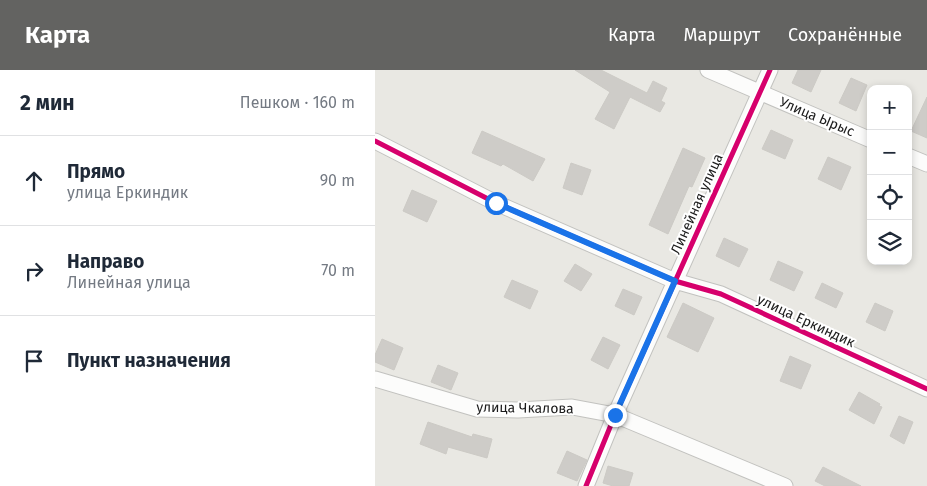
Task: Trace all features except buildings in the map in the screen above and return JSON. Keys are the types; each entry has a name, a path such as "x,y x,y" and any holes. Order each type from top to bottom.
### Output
{"street":[{"name":"Улица Ырыс","path":"708,70 867,138"},
{"name":"Линейная улица","path":"586,486 615,415 770,70"},
{"name":"улица Еркиндик","path":"375,141 496,203 675,281 721,294 927,389"},
{"path":"912,158 927,164"},
{"name":"улица Чкалова","path":"375,379 477,408 518,410 572,407 615,415 785,486"}],"cycle path":[{"path":"586,486 615,415 770,70"},
{"path":"375,141 496,203 675,281 721,294 927,389"}],"route":[{"path":"496,203 675,281 615,415"}]}
